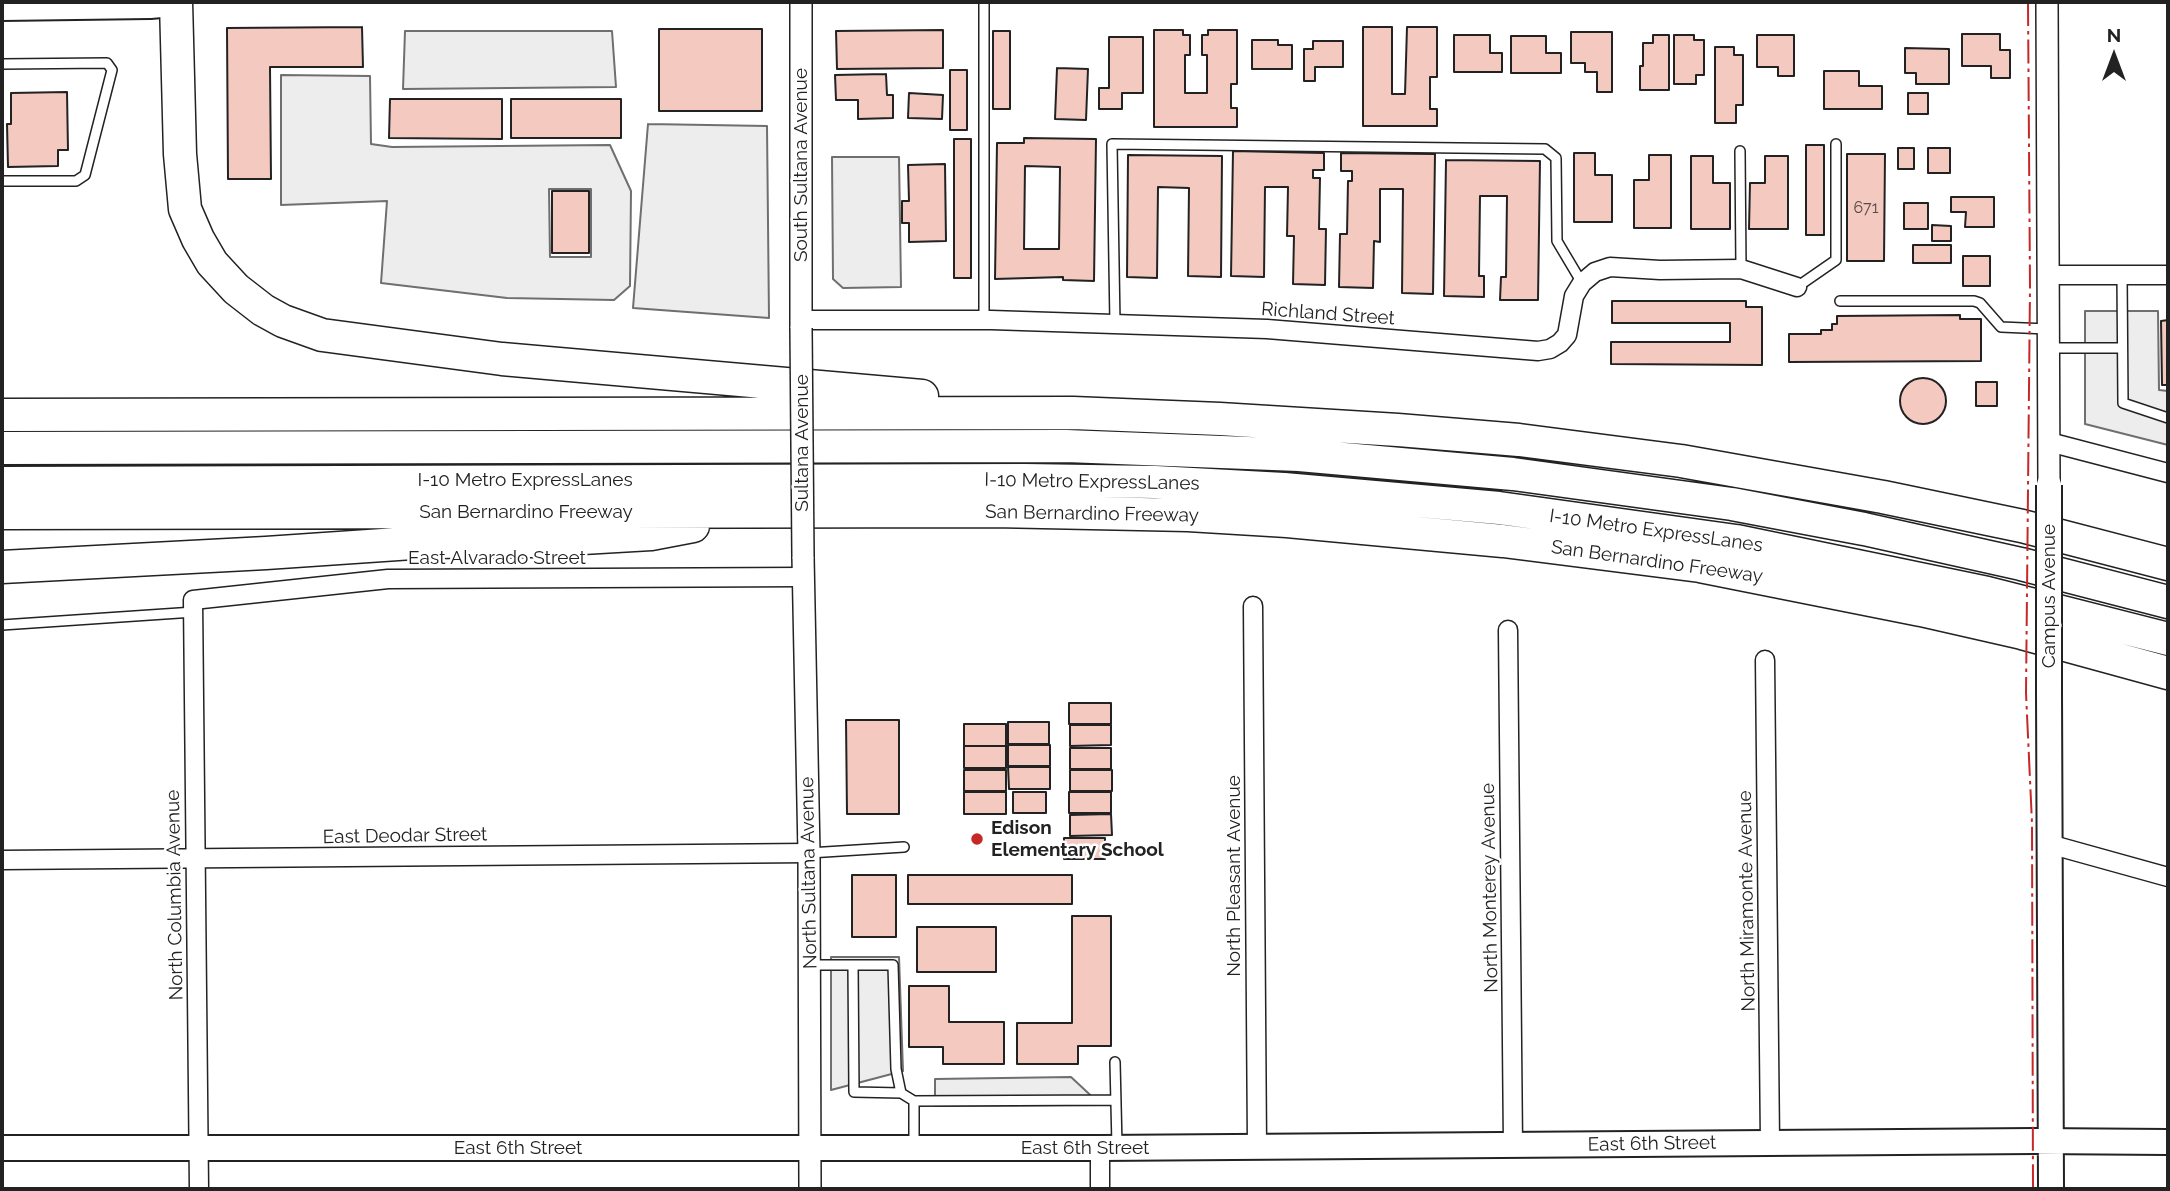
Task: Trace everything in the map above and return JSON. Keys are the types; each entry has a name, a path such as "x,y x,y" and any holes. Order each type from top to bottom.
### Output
{"highway":[{"path":"174,2 180,155 185,209 198,239 224,277 249,300 283,320 304,329 341,338 502,359 883,392 1073,413"},
{"path":"2,415 1073,413 1398,430 1606,450 1681,461 1883,497 2022,526 2168,564"},
{"name":"I-10 Metro ExpressLanes","path":"2,447 1066,446 1299,455 1513,474 1732,504 1995,558 2168,602"},
{"name":"I-10 Metro ExpressLanes","path":"2,483 1025,480 1155,482 1296,490 1499,509 1736,541 1987,593 2168,639"},
{"name":"San Bernardino Freeway","path":"2,513 994,511 1188,515 1341,525 1503,541 1700,566 1850,594 2022,633 2168,673"},
{"path":"2,567 427,542 531,541 651,534 770,512"}],"main road":[{"path":"18,4 174,2"},
{"name":"Campus Avenue","path":"2049,485 2050,1189"},
{"name":"East 6th Street","path":"2,1148 1108,1148 2168,1142"}],"street":[{"name":"South Sultana Avenue","path":"801,2 801,324"},
{"name":"Campus Avenue","path":"2048,2 2049,485"},
{"path":"1582,283 1595,272 1610,267 1660,270 1741,269 1797,287"},
{"path":"2048,275 2168,275"},
{"name":"Richland Street","path":"801,324 984,320 1267,329 1538,351 1550,349 1567,335 1574,296 1582,283"},
{"name":"Sultana Avenue","path":"801,324 803,567"},
{"path":"2049,442 2168,473"},
{"name":"East Alvarado Street","path":"193,606 387,579 803,567"},
{"name":"North Sultana Avenue","path":"803,567 809,853 810,1189"},
{"name":"North Columbia Avenue","path":"193,606 198,1189"},
{"name":"North Pleasant Avenue","path":"1253,606 1257,1146"},
{"name":"North Monterey Avenue","path":"1508,630 1514,1146"},
{"name":"North Miramonte Avenue","path":"1765,660 1770,1143"},
{"path":"2049,844 2168,877"},
{"name":"East Deodar Street","path":"2,860 809,853"},
{"path":"1100,1189 1108,1148"}],"lane":[{"path":"984,2 984,320"},
{"path":"2,64 107,63 112,70 85,174 76,181 2,181"},
{"path":"1115,324 1112,144 1545,149 1556,158 1557,241 1582,283"},
{"path":"1797,287 1836,260 1836,144"},
{"path":"1740,151 1741,269"},
{"path":"2122,275 2123,403 2168,418"},
{"path":"1840,301 1974,301 1980,303 2001,327 2048,339 2122,348"},
{"path":"2,625 193,606"},
{"path":"809,853 904,847"},
{"path":"810,965 894,965 896,1069 901,1093"},
{"path":"853,965 854,1092 901,1093 914,1101 1116,1100"},
{"path":"1108,1148 1116,1100 1115,1062"},
{"path":"914,1101 914,1148"}],"shaded area":[{"path":"405,31 612,31 616,87 403,89"},
{"path":"281,75 370,76 371,144 392,147 610,145 631,191 630,286 614,300 507,298 381,283 387,201 281,205","holes":["549,189 591,189 591,257 550,257"]},
{"path":"648,124 767,126 769,318 633,308"},
{"path":"832,157 899,157 901,287 843,288 833,279"},
{"path":"2085,311 2158,311 2159,390 2168,391 2168,445 2085,424"},
{"path":"831,957 899,957 903,1071 831,1090"},
{"path":"1071,1077 1101,1105 935,1106 935,1079"}],"building":[{"path":"362,27 363,67 270,67 271,179 228,179 227,28"},
{"path":"1363,27 1392,27 1392,94 1405,94 1407,27 1437,27 1437,77 1430,77 1430,109 1437,109 1437,126 1363,126"},
{"path":"659,29 762,29 762,111 659,111"},
{"path":"943,30 943,68 837,69 836,31"},
{"path":"1154,30 1183,30 1183,35 1190,35 1190,55 1185,55 1185,93 1207,93 1207,55 1202,55 1202,35 1208,35 1208,30 1237,30 1237,84 1231,84 1231,108 1237,108 1237,127 1154,127"},
{"path":"993,31 1010,31 1010,109 993,109"},
{"path":"1571,32 1612,32 1612,92 1597,92 1597,72 1585,72 1585,63 1571,63"},
{"path":"1962,34 2000,34 2000,50 2010,50 2010,78 1991,78 1991,66 1962,66"},
{"path":"1454,35 1490,35 1490,53 1502,53 1502,72 1454,72"},
{"path":"1653,35 1669,35 1669,90 1640,90 1643,43 1653,43"},
{"path":"1674,35 1694,35 1694,40 1704,40 1704,75 1696,75 1696,84 1674,84"},
{"path":"1757,35 1794,35 1794,76 1778,76 1778,67 1757,67"},
{"path":"1511,36 1546,36 1546,53 1561,53 1561,73 1511,73"},
{"path":"1109,37 1143,37 1143,93 1122,93 1122,109 1099,109 1099,88 1109,88"},
{"path":"1252,40 1278,40 1278,45 1292,45 1292,69 1252,69"},
{"path":"1313,41 1343,41 1343,67 1315,67 1315,81 1304,81 1304,49 1313,49"},
{"path":"1715,47 1734,47 1734,55 1743,55 1743,105 1736,105 1736,123 1715,123"},
{"path":"1905,48 1949,49 1949,84 1916,84 1916,73 1905,73"},
{"path":"1057,68 1088,69 1086,120 1055,119"},
{"path":"950,70 967,70 967,130 950,130"},
{"path":"1824,71 1859,71 1859,86 1882,86 1882,109 1824,109"},
{"path":"886,74 887,95 893,95 893,118 858,119 858,100 836,100 835,75"},
{"path":"67,92 68,150 58,150 58,166 8,167 7,124 11,124 11,93"},
{"path":"909,93 943,95 942,119 908,118"},
{"path":"1908,93 1928,93 1928,114 1908,114"},
{"path":"390,99 502,99 502,139 389,138"},
{"path":"511,99 621,99 621,138 511,138"},
{"path":"1024,138 1096,139 1094,281 1063,280 1063,277 995,279 997,143 1024,143","holes":["1025,166 1060,167 1059,249 1024,249"]},
{"path":"954,139 971,139 971,278 954,278"},
{"path":"1806,145 1824,145 1824,235 1806,235"},
{"path":"1898,148 1914,148 1914,169 1898,169"},
{"path":"1928,148 1950,148 1950,173 1928,173"},
{"path":"1233,151 1324,153 1324,170 1313,170 1313,178 1320,178 1319,229 1326,229 1325,285 1293,284 1294,236 1287,236 1288,187 1265,187 1264,277 1231,276"},
{"path":"1341,153 1435,154 1433,294 1402,293 1403,189 1380,189 1380,242 1374,241 1373,288 1339,287 1340,234 1347,234 1348,181 1352,181 1352,171 1341,171"},
{"path":"1574,153 1595,153 1595,175 1612,175 1612,222 1574,222"},
{"path":"1847,154 1885,154 1884,261 1847,261"},
{"path":"1128,155 1222,156 1221,277 1188,276 1189,188 1158,187 1157,278 1127,277"},
{"path":"1649,155 1671,155 1671,228 1634,228 1634,180 1649,180"},
{"path":"1691,156 1713,156 1713,183 1730,183 1730,229 1691,229"},
{"path":"1765,156 1788,156 1788,229 1749,229 1750,183 1765,183"},
{"path":"1446,160 1540,161 1538,300 1500,300 1501,277 1506,277 1507,196 1480,196 1479,276 1484,276 1484,297 1444,296"},
{"path":"945,164 946,241 909,242 909,223 902,223 902,201 909,201 908,165"},
{"path":"552,191 589,191 589,253 552,253"},
{"path":"1951,197 1994,197 1994,227 1965,227 1966,212 1951,212"},
{"path":"1904,203 1928,203 1928,229 1904,229"},
{"path":"1932,225 1951,226 1951,241 1932,241"},
{"path":"1913,245 1951,245 1951,263 1913,263"},
{"path":"1963,256 1990,256 1990,286 1963,286"},
{"path":"1612,301 1746,301 1746,307 1762,307 1762,365 1611,364 1611,342 1730,342 1730,323 1612,323"},
{"path":"1960,315 1960,319 1981,319 1981,361 1789,362 1789,334 1821,334 1821,330 1832,330 1832,324 1837,324 1837,316"},
{"path":"2168,320 2168,385 2162,385 2161,321"},
{"path":"1923,378 1939,385 1946,401 1939,417 1923,424 1907,417 1900,401 1907,385"},
{"path":"1976,382 1997,382 1997,406 1976,406"},
{"path":"1069,703 1111,703 1111,724 1069,724"},
{"path":"846,720 899,720 899,814 847,814"},
{"path":"1008,722 1049,722 1049,744 1008,744"},
{"path":"964,724 1006,724 1006,746 964,746"},
{"path":"1070,725 1111,725 1111,745 1070,746"},
{"path":"1008,745 1050,745 1050,766 1008,766"},
{"path":"964,746 1006,746 1006,768 964,768"},
{"path":"1070,748 1111,748 1111,769 1070,769"},
{"path":"1008,767 1050,767 1050,789 1009,789"},
{"path":"964,770 1006,770 1006,791 964,791"},
{"path":"1070,770 1112,770 1112,791 1070,791"},
{"path":"964,792 1006,792 1006,814 964,814"},
{"path":"1013,792 1046,792 1046,813 1013,813"},
{"path":"1069,792 1111,792 1111,813 1069,813"},
{"path":"1111,814 1112,835 1070,836 1070,815"},
{"path":"1064,838 1105,838 1105,859 1064,859"},
{"path":"852,875 896,875 896,937 852,937"},
{"path":"908,875 1072,875 1072,904 908,904"},
{"path":"1072,916 1111,916 1111,1046 1078,1046 1078,1064 1017,1064 1017,1023 1072,1023"},
{"path":"917,927 996,927 996,972 917,972"},
{"path":"909,986 949,986 949,1022 1004,1022 1004,1064 943,1064 943,1047 909,1047"}],"power":[{"path":"2028,2 2030,287 2026,693 2032,823 2033,1189"}],"place":[{"name":"Edison Elementary School","path":"977,839"}]}
